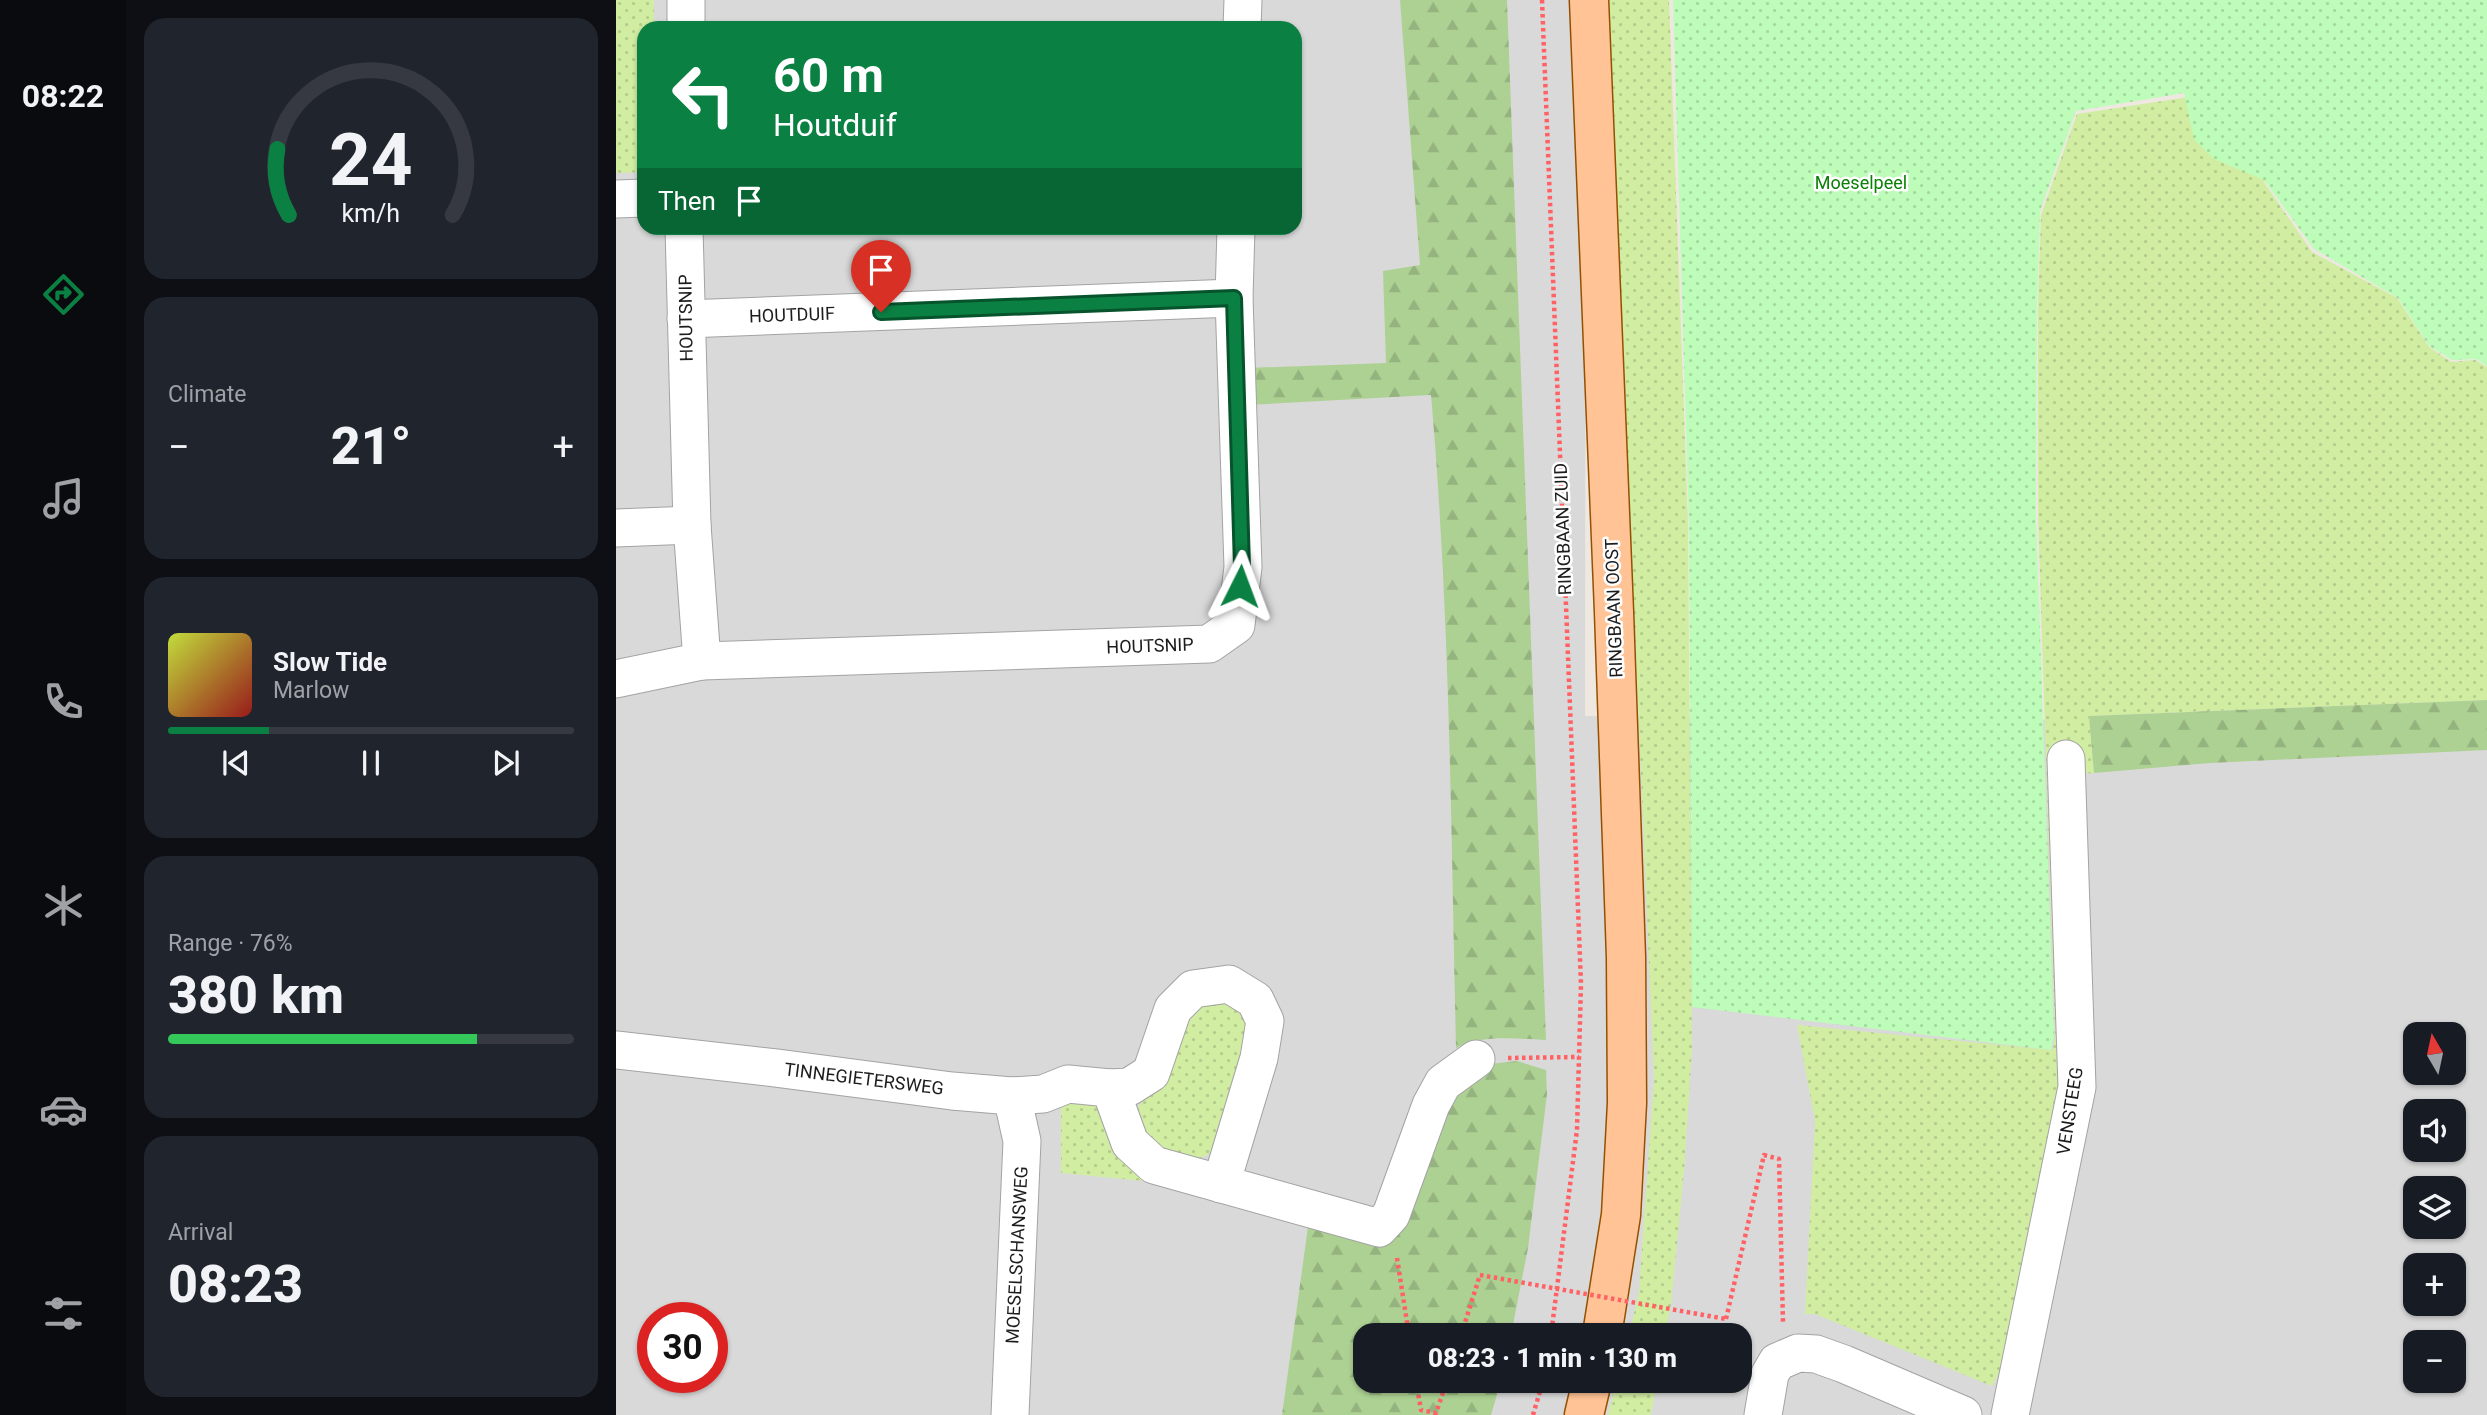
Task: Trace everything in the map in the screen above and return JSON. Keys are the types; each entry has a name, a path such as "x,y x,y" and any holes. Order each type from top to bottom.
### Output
{"main road":[{"name":"RINGBAAN OOST","path":"1589,0 1626,957 1627,1103 1621,1215 1604,1323"},
{"path":"1584,1415 1589,1393"}],"street":[{"path":"686,0 686,21"},
{"path":"1242,21 1243,0"},
{"path":"616,199 637,198"},
{"name":"HOUTSNIP","path":"684,235 692,525 702,661"},
{"name":"HOUTSNIP","path":"616,679 702,661 1209,645 1236,625 1242,567 1234,298 1236,235"},
{"name":"HOUTDUIF","path":"686,319 1234,298"},
{"path":"616,528 692,525"},
{"name":"VENSTEEG","path":"2010,1415 2077,1087 2066,759"},
{"name":"TINNEGIETERSWEG","path":"616,1050 1012,1096 1043,1094 1068,1084 1129,1087 1152,1073 1173,1009 1193,989 1229,984 1255,1000 1265,1021 1259,1058 1221,1184"},
{"path":"1110,1088 1130,1143 1154,1165 1379,1228 1391,1215 1431,1105 1443,1083 1476,1059"},
{"name":"MOESELSCHANSWEG","path":"1010,1415 1022,1141 1012,1096"},
{"path":"1763,1415 1770,1374 1777,1362 1798,1353 1816,1354 1844,1364 1963,1415"}],"path":[{"name":"RINGBAAN ZUID","path":"1542,0 1581,984 1579,1057"},
{"path":"1476,1059 1579,1057 1577,1130 1553,1323"},
{"path":"1465,1323 1480,1276 1726,1319 1764,1155 1779,1158 1784,1358"},
{"path":"1379,1228 1396,1251 1407,1323"},
{"path":"1418,1393 1421,1410 1436,1413 1443,1393"},
{"path":"1532,1415 1539,1393"}],"shaded area":[{"path":"616,0 1586,0 1585,716 2487,723 2487,1415 616,1415"}],"green space":[{"path":"616,0 654,0 654,21 637,21 637,172 616,173"},
{"path":"1400,0 1507,0 1546,1040 1488,1039 1456,1048 1446,640 1431,395 1248,405 1247,368 1386,363 1383,271 1420,265"},
{"path":"1608,0 1669,0 1688,524 1692,1048 1684,1171 1667,1323 1632,1323 1639,1292 1654,1079"},
{"name":"Moeselpeel","path":"1673,0 2487,0 2487,366 2476,359 2452,360 2429,346 2398,298 2314,249 2264,180 2214,159 2194,139 2184,93 2076,111 2040,211 2037,304 2036,516 2054,1036 2051,1050 1692,1007 1689,525"},
{"path":"2487,52 2476,271 2263,181 2312,252 2397,298 2429,347 2451,362 2475,360 2487,367 2487,700 2089,716 2094,773 2056,775 2072,1045 2012,1348 1992,1386 1815,1314 1805,1314 1815,1121 1797,1025 2053,1050 2055,1036 2038,516 2038,305 2041,215 2077,114"},
{"path":"2487,700 2487,750 2210,763 2094,773 2089,716"},
{"path":"1206,999 1237,1004 1250,1024 1217,1147 1198,1159 1181,1159 1144,1143 1135,1111 1144,1099 1160,1089 1186,1015"},
{"path":"1517,1061 1546,1070 1547,1094 1528,1248 1513,1323 1353,1323 1353,1393 1497,1393 1491,1415 1282,1415 1308,1227 1358,1239 1443,1090 1481,1065"},
{"path":"1090,1097 1165,1183 1061,1173 1061,1106"},
{"path":"1614,1393 1655,1393 1651,1415 1608,1415"}],"route":[{"path":"881,312 1234,298 1242,567 1240,586"}]}
